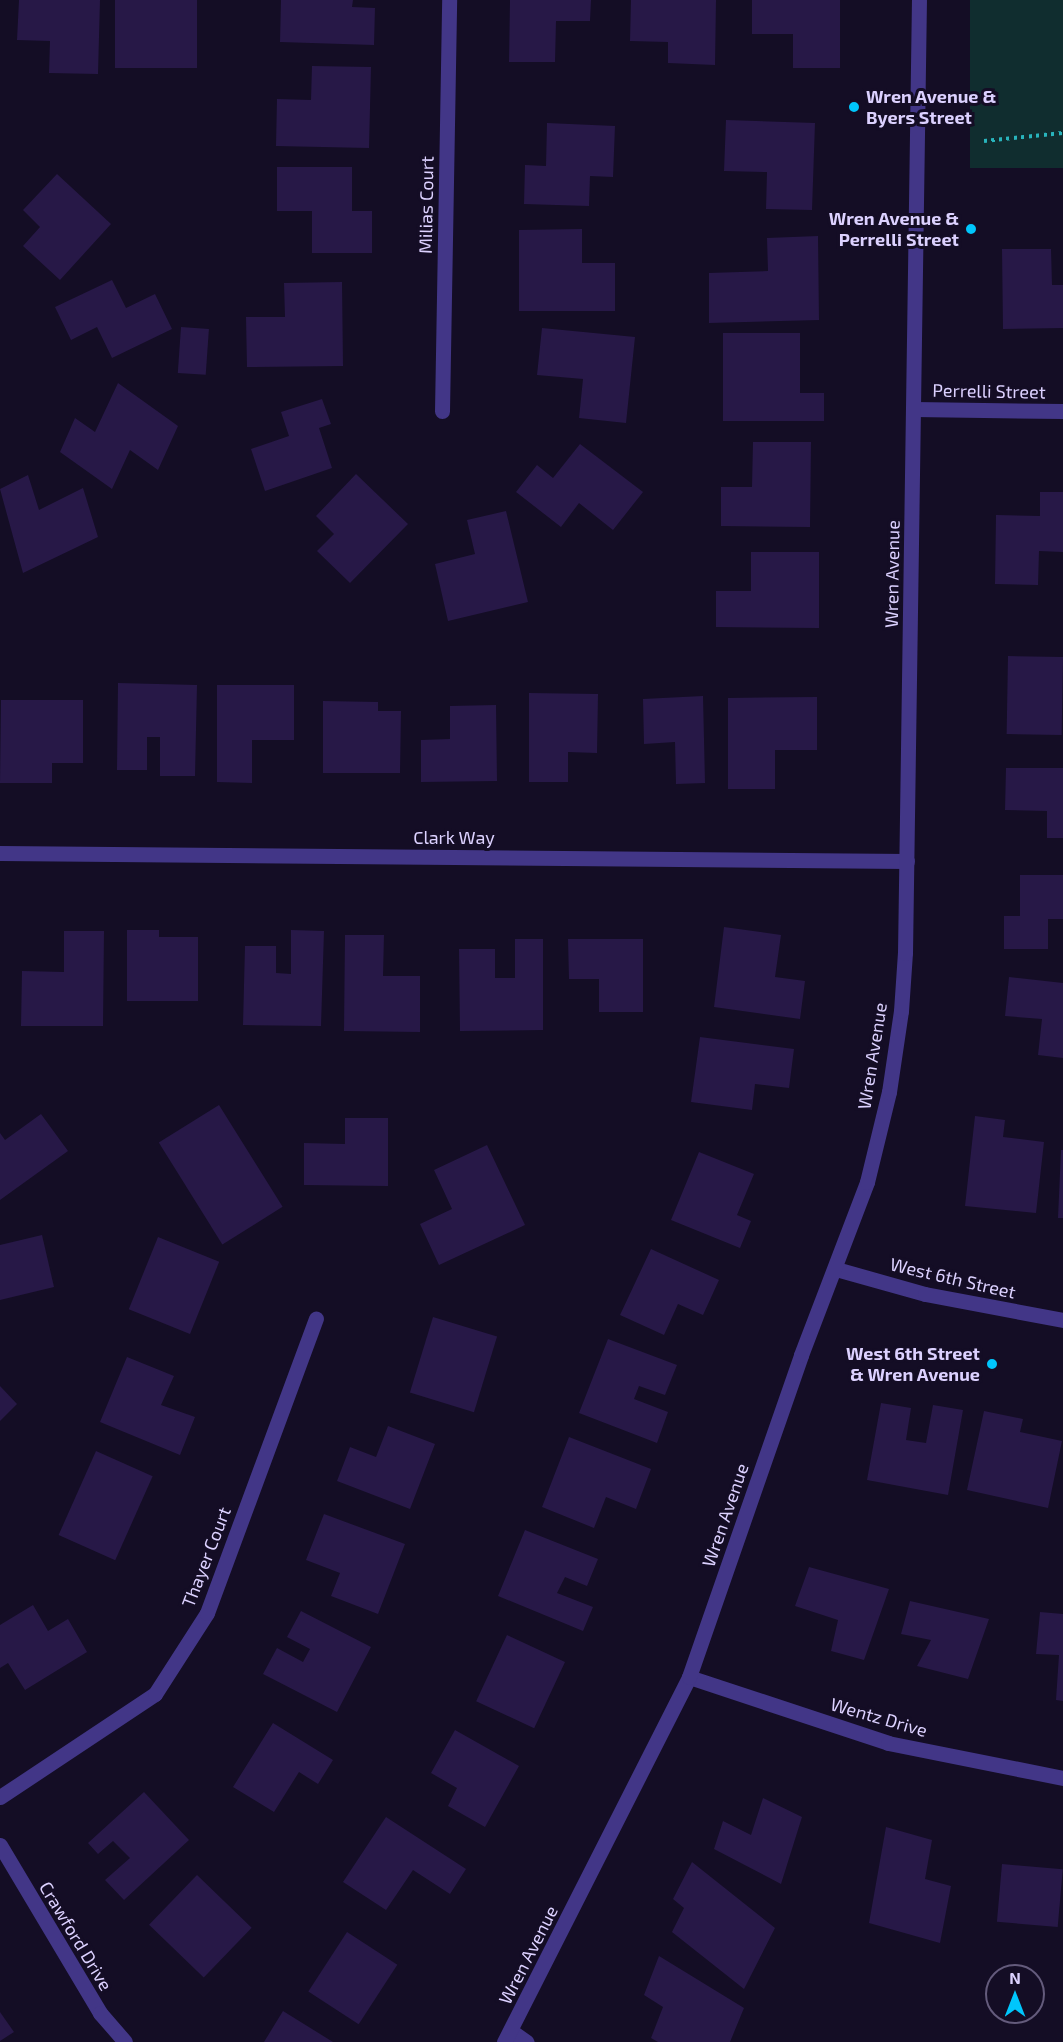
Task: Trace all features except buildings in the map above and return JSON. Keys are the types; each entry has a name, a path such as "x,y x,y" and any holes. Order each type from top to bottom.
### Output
{"street":[{"name":"Milias Court","path":"442,411 449,0"},
{"name":"Wren Avenue","path":"508,2036 689,1677 801,1355 836,1269 867,1182 888,1092 901,1011 907,861 919,0"},
{"name":"Perrelli Street","path":"914,409 1063,411"},
{"name":"Clark Way","path":"0,853 907,861"},
{"name":"West 6th Street","path":"836,1269 925,1294 1063,1320"},
{"name":"Thayer Court","path":"0,1797 155,1694 207,1613 316,1318"},
{"name":"Wentz Drive","path":"689,1677 888,1743 1063,1778"},
{"name":"Crawford Drive","path":"0,1845 100,2013 125,2042"},
{"path":"508,2036 527,2042"}],"path":[{"path":"984,141 1063,133"}],"green space":[{"path":"970,0 1063,0 1063,168 970,168"}],"place":[{"name":"Wren Avenue & Byers Street","path":"854,107"},
{"name":"Wren Avenue & Perrelli Street","path":"971,229"},
{"name":"West 6th Street & Wren Avenue","path":"992,1364"}]}
